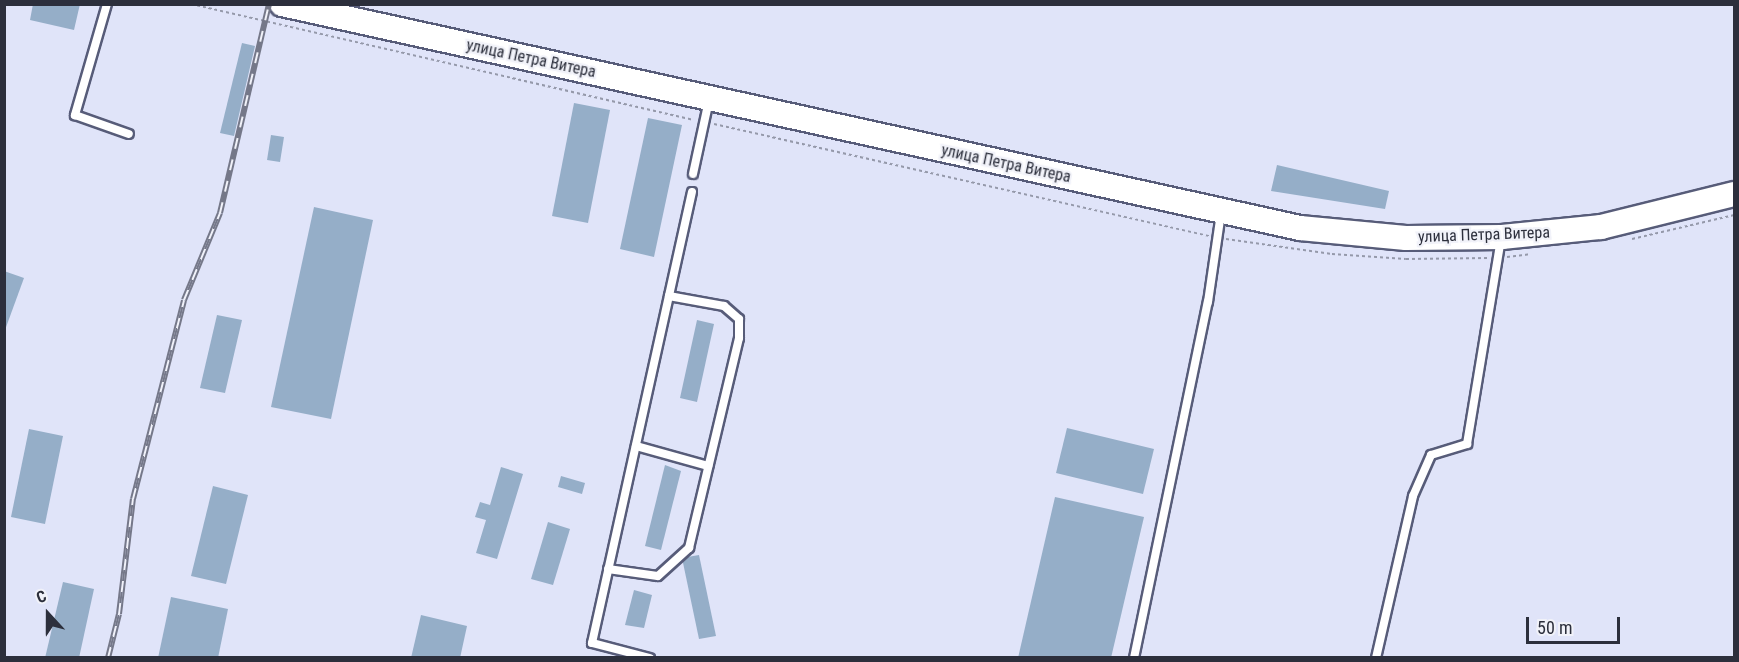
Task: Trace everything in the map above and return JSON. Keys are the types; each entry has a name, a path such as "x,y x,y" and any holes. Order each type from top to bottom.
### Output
{"main road":[{"name":"улица Петра Витера","path":"282,4 1300,228 1406,238 1502,237 1601,227 1734,194"}],"lane":[{"path":"107,4 75,115 129,134"},
{"path":"693,174 709,98"},
{"path":"650,657 592,643 692,192"},
{"path":"1134,657 1208,302 1222,211"},
{"path":"1376,657 1413,496 1431,455 1467,444 1502,237"},
{"path":"608,568 658,576 689,548 739,338 739,319 724,306 669,296"},
{"path":"636,446 708,466"}],"building":[{"path":"33,4 80,4 74,30 30,20"},
{"path":"242,43 255,46 234,136 220,133"},
{"path":"574,103 610,110 588,223 552,216"},
{"path":"648,118 682,125 654,257 620,249"},
{"path":"271,135 284,137 280,162 267,160"},
{"path":"1277,165 1389,191 1385,209 1271,191"},
{"path":"314,207 373,220 331,419 271,407"},
{"path":"4,271 24,278 5,330 4,330"},
{"path":"217,315 242,320 225,393 200,388"},
{"path":"697,320 714,324 697,402 680,398"},
{"path":"1067,428 1154,449 1143,494 1056,473"},
{"path":"29,429 63,436 45,524 11,517"},
{"path":"665,465 681,471 661,550 645,546"},
{"path":"501,467 523,474 497,559 476,553 486,520 475,517 480,502 490,505"},
{"path":"561,476 585,483 582,494 558,487"},
{"path":"213,486 248,495 226,584 191,576"},
{"path":"1055,497 1144,517 1111,658 1018,658"},
{"path":"548,522 570,529 553,585 531,579"},
{"path":"699,555 716,636 699,639 682,558"},
{"path":"63,582 94,589 79,658 45,658"},
{"path":"634,590 652,595 644,628 625,625"},
{"path":"171,597 228,609 218,658 158,658"},
{"path":"421,615 467,626 460,658 411,658"}],"railway":[{"path":"108,658 119,614 133,499 184,300 220,213 269,4"}]}
